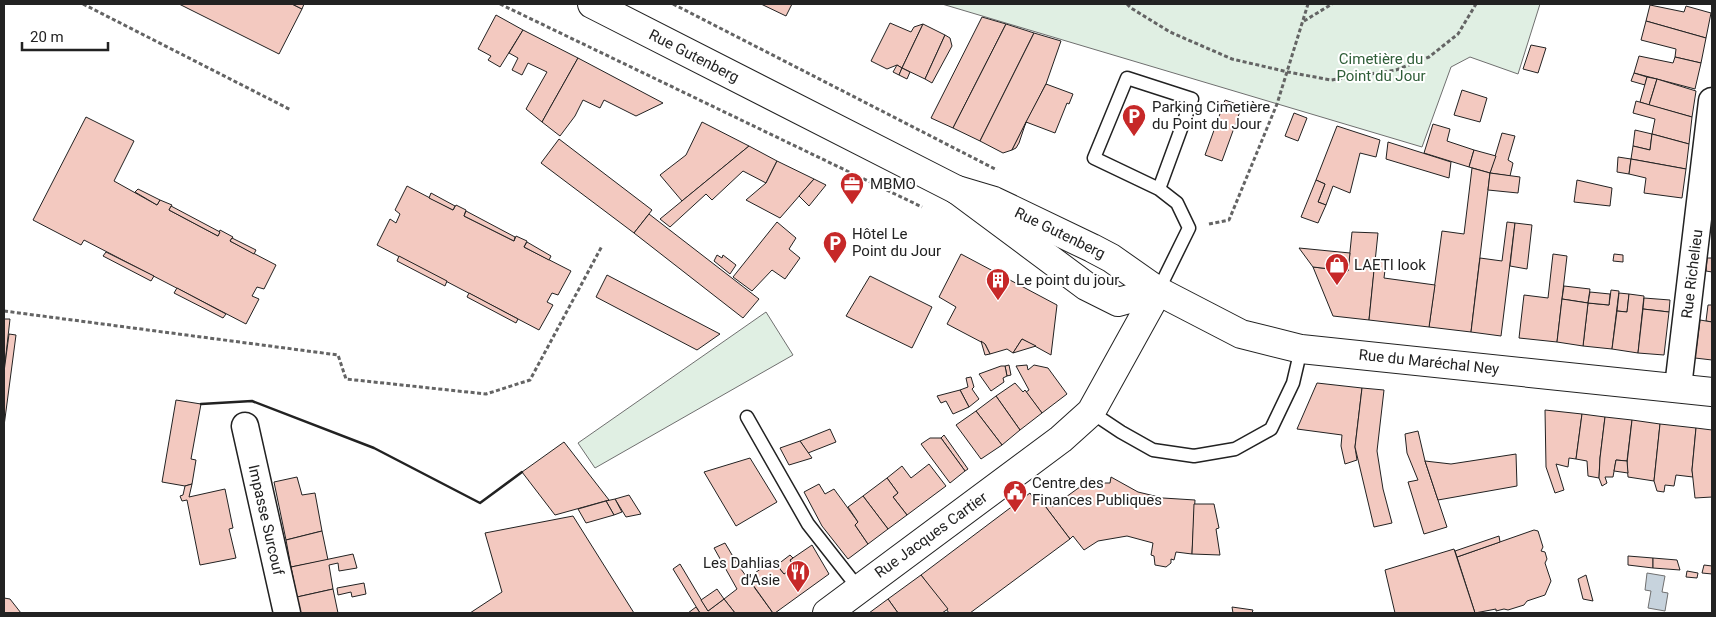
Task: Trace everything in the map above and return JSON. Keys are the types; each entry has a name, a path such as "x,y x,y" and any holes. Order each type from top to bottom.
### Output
{"main road":[{"name":"Rue Gutenberg","path":"592,4 957,190 1086,286 1118,302 1158,291"},
{"name":"Rue Gutenberg","path":"957,190 994,201 1092,248 1111,258 1158,291"},
{"name":"Rue du Maréchal Ney","path":"1158,291 1241,334 1301,349 1712,392"},
{"name":"Rue Jacques Cartier","path":"827,613 1061,439 1091,412 1158,291"}],"street":[{"name":"Rue Richelieu","path":"1678,387 1712,101"},
{"name":"Impasse Surcouf","path":"245,426 287,613"}],"lane":[{"path":"1158,291 1189,228 1177,203 1159,189 1094,158 1127,78 1192,99 1159,189"},
{"path":"1091,412 1153,450 1194,456 1235,449 1271,429 1293,383 1301,349"},
{"path":"747,417 808,524 859,589"}],"path":[{"path":"83,4 292,110"},
{"path":"500,4 926,209"},
{"path":"673,4 998,170"},
{"path":"1127,4 1170,32 1232,58 1288,72 1331,80 1396,70 1429,56 1458,34 1476,4"},
{"path":"1189,228 1229,220 1277,104 1308,4"},
{"path":"1304,21 1332,4"},
{"path":"4,312 338,355 346,379 486,394 530,380 602,246"}],"green space":[{"name":"Cimetière du Point du Jour","path":"942,4 1540,4 1518,74 1470,57 1451,67 1422,147"},
{"path":"766,312 793,355 595,468 578,443"}],"shaded area":[{"path":"1647,573 1665,576 1662,592 1668,593 1665,611 1648,608 1651,591 1645,590"}],"building":[{"path":"179,4 292,4 302,9 279,54"},
{"path":"292,4 304,4 302,9"},
{"path":"761,4 792,4 786,16"},
{"path":"1650,5 1684,12 1686,6 1711,13 1706,38 1646,21"},
{"path":"496,15 523,30 500,67 488,60 491,56 478,49"},
{"path":"982,17 1006,24 953,128 931,118"},
{"path":"1646,21 1706,38 1701,63 1675,57 1676,49 1641,40"},
{"path":"890,23 911,32 914,27 923,24 902,68 897,65 887,69 871,61"},
{"path":"923,24 945,35 925,79 902,68"},
{"path":"1006,24 1034,33 980,141 953,128"},
{"path":"523,30 578,58 542,122 526,109 547,72 528,63 522,75 512,70 518,58 509,53"},
{"path":"1034,33 1061,41 1046,84 1012,150 1003,153 980,141"},
{"path":"945,35 950,38 952,46 932,83 925,79"},
{"path":"1531,45 1546,48 1538,73 1523,69"},
{"path":"1639,56 1673,63 1675,57 1701,63 1695,89 1634,73"},
{"path":"578,58 663,103 636,116 604,100 600,108 583,100 575,116 560,136 542,122"},
{"path":"897,65 902,68 899,75 893,72"},
{"path":"902,68 910,72 907,79 899,75"},
{"path":"1634,73 1647,77 1645,85 1631,81"},
{"path":"1647,77 1657,79 1649,105 1640,102"},
{"path":"1657,79 1696,91 1692,117 1649,105"},
{"path":"1046,84 1073,94 1069,104 1067,103 1055,133 1026,122"},
{"path":"1462,90 1487,98 1480,122 1454,115"},
{"path":"1225,100 1242,106 1222,161 1205,155"},
{"path":"1636,101 1692,117 1689,144 1652,134 1655,119 1633,113"},
{"path":"1294,113 1307,118 1298,141 1285,136"},
{"path":"86,117 134,141 114,181 157,205 160,200 172,205 169,210 218,236 220,230 233,237 230,241 276,265 264,289 257,287 252,296 259,299 246,324 84,240 81,245 33,220"},
{"path":"702,122 749,146 682,201 660,175 686,155"},
{"path":"1026,122 1019,143 1012,150"},
{"path":"1433,124 1450,129 1447,141 1474,150 1469,167 1424,153"},
{"path":"1337,126 1380,140 1376,157 1360,153 1350,193 1333,186 1326,205 1318,202 1325,184 1316,180"},
{"path":"1635,130 1652,134 1650,150 1633,146"},
{"path":"1502,133 1515,136 1508,160 1513,163 1510,176 1490,173"},
{"path":"1652,134 1689,144 1686,169 1631,159 1633,146 1650,150"},
{"path":"559,139 652,210 634,233 541,163"},
{"path":"1388,142 1451,162 1449,178 1386,159"},
{"path":"749,146 777,161 766,183 743,171 712,200 706,194 670,227 660,219"},
{"path":"1474,150 1496,156 1490,173 1469,167"},
{"path":"1618,157 1631,159 1629,174 1617,172"},
{"path":"1631,159 1686,169 1682,198 1644,193 1646,178 1629,174"},
{"path":"777,161 814,179 780,218 746,200 766,183"},
{"path":"1472,168 1490,173 1471,332 1429,327 1442,231 1464,234"},
{"path":"1490,173 1520,177 1518,193 1488,190"},
{"path":"814,179 826,185 809,206 799,196"},
{"path":"1316,180 1325,184 1318,202 1326,205 1318,223 1301,217"},
{"path":"1577,180 1612,188 1610,206 1574,202"},
{"path":"407,186 453,210 456,205 466,210 464,216 514,241 516,236 527,241 524,247 571,271 558,295 552,293 547,302 553,305 539,330 377,245 390,219 396,223 400,214 395,210"},
{"path":"138,189 160,200 157,205 135,192"},
{"path":"431,193 455,206 453,210 429,198"},
{"path":"171,206 220,232 218,236 169,210"},
{"path":"466,211 515,237 514,241 464,216"},
{"path":"649,214 759,299 743,318 634,233"},
{"path":"777,222 796,238 789,249 800,258 785,279 772,270 752,291 733,277"},
{"path":"1507,222 1515,223 1501,336 1471,332 1480,258 1502,261"},
{"path":"1515,223 1532,225 1527,269 1510,266"},
{"path":"1352,232 1378,233 1369,320 1333,316 1313,267 1348,271"},
{"path":"232,238 256,250 254,254 230,241"},
{"path":"527,242 551,256 549,260 524,247"},
{"path":"1299,248 1350,253 1348,271 1313,267"},
{"path":"106,252 154,276 151,281 103,256"},
{"name":"Le point du jour","path":"961,254 1057,305 1051,355 1022,339 1013,353 1007,349 990,354 985,344 947,324 956,307 939,297"},
{"path":"1553,254 1567,256 1557,342 1519,338 1524,295 1548,298"},
{"path":"1614,254 1623,255 1623,262 1613,261"},
{"path":"717,255 722,258 723,255 736,265 730,274 714,261"},
{"path":"399,256 447,281 445,286 397,261"},
{"path":"1707,258 1712,258 1712,272 1706,271"},
{"path":"1375,260 1386,262 1384,278 1435,285 1429,327 1369,320"},
{"path":"607,275 720,334 697,350 596,297"},
{"path":"870,276 932,307 912,348 846,316"},
{"path":"1564,286 1590,289 1588,303 1562,299"},
{"path":"177,288 226,314 223,318 174,293"},
{"path":"1611,290 1619,291 1612,349 1583,346 1588,303 1609,305"},
{"path":"1590,292 1610,294 1609,305 1588,303"},
{"path":"469,293 518,319 516,323 467,297"},
{"path":"1619,293 1629,294 1627,312 1617,311"},
{"path":"1629,294 1644,296 1638,353 1612,349 1617,311 1627,312"},
{"path":"1644,298 1670,300 1669,312 1643,309"},
{"path":"1562,299 1588,303 1583,346 1557,342"},
{"path":"1708,305 1712,305 1712,322 1706,321"},
{"path":"1643,309 1669,312 1664,355 1638,353"},
{"path":"4,319 10,319 4,372"},
{"path":"1700,320 1712,322 1712,360 1695,358"},
{"path":"9,334 16,335 4,426 4,372"},
{"path":"1022,339 1036,346 1013,353"},
{"path":"981,341 985,344 990,354 985,355"},
{"path":"1009,365 1011,375 1007,376 1005,366"},
{"path":"1027,365 1028,370 1034,365 1048,368 1067,394 1042,413 1026,392 1029,390 1016,366"},
{"path":"1005,366 1007,376 1003,378 1004,382 991,391 979,374"},
{"path":"971,377 974,387 972,389 979,399 969,407 960,390 968,387 966,378"},
{"path":"1015,383 1023,392 1025,390 1042,413 1020,430 996,396"},
{"path":"1317,383 1362,388 1355,447 1357,460 1345,464 1341,446 1342,435 1297,429"},
{"path":"1362,388 1384,390 1377,451 1383,489 1392,523 1374,527 1355,447"},
{"path":"960,390 969,407 953,414 946,401 941,403 937,396"},
{"path":"996,396 1020,430 1002,445 976,411"},
{"path":"176,400 201,404 191,459 196,460 192,484 185,486 162,482"},
{"path":"1545,410 1582,414 1576,459 1569,458 1568,467 1556,464 1564,490 1555,493 1546,467"},
{"path":"976,411 1002,445 981,459 956,425"},
{"path":"1582,414 1605,417 1599,478 1588,476 1587,461 1576,459"},
{"path":"1605,417 1632,420 1627,461 1616,460 1613,477 1605,477 1607,483 1602,486 1599,478"},
{"path":"1632,420 1660,424 1654,481 1628,477 1627,463"},
{"path":"1660,424 1696,428 1693,477 1676,475 1674,486 1665,485 1664,492 1657,491 1654,481"},
{"path":"1696,428 1712,430 1712,497 1695,498 1692,470"},
{"path":"830,429 836,442 808,453 800,441"},
{"path":"1418,431 1425,461 1447,527 1424,534 1408,482 1418,480 1407,453 1405,434"},
{"path":"944,435 968,469 965,471 941,438"},
{"path":"930,438 941,438 965,471 950,483 921,444"},
{"path":"800,441 812,458 789,465 780,448"},
{"path":"564,442 609,500 555,515 522,472"},
{"path":"1516,454 1517,486 1438,500 1425,461 1451,464"},
{"path":"750,458 777,502 736,526 704,472"},
{"path":"1616,460 1627,461 1628,473 1614,471"},
{"path":"929,464 946,486 907,515 893,497 898,493 887,478 902,466 911,478"},
{"path":"297,477 302,495 315,493 322,531 286,540 274,482"},
{"path":"1111,477 1138,492 1163,498 1195,500 1192,554 1176,552 1174,560 1171,559 1171,563 1166,567 1155,565 1154,556 1151,555 1153,543 1127,536 1098,541 1084,550 1073,536 1070,539 1039,498 1045,498 1052,507 1091,479 1094,483 1110,483"},
{"path":"887,478 898,493 893,497 907,515 888,529 863,496"},
{"path":"192,484 189,497 225,489 233,528 229,529 236,558 200,565 187,500 182,501 180,496 183,495 185,486"},
{"path":"819,484 825,494 834,489 858,522 855,525 868,544 848,559 822,526 804,492"},
{"path":"1030,493 1033,498 1039,498 1070,539 970,613 949,613 921,575"},
{"path":"629,495 641,514 626,517 615,499"},
{"path":"863,496 888,529 868,544 855,525 858,522 848,507"},
{"path":"615,499 622,512 614,515 606,501"},
{"path":"606,501 614,515 586,523 578,509"},
{"path":"1194,504 1214,504 1219,528 1216,529 1220,555 1192,554"},
{"path":"573,516 634,613 470,613 502,592 485,533"},
{"path":"1534,530 1538,531 1543,547 1541,551 1545,552 1547,559 1545,563 1551,581 1545,595 1508,610 1496,611 1496,609 1475,613 1457,557"},
{"path":"322,531 328,560 291,567 286,540"},
{"path":"1499,536 1500,542 1457,557 1455,551"},
{"path":"725,543 738,565 773,613 735,613 724,599 737,589 714,548"},
{"path":"812,545 829,574 773,613 748,578 773,560 784,574 794,567 790,560"},
{"path":"1454,549 1475,613 1395,613 1385,570"},
{"path":"353,554 357,568 339,571 338,563 329,565 333,589 297,597 291,567"},
{"path":"790,555 793,558 790,560 794,567 784,574 777,565"},
{"path":"1628,556 1653,558 1653,568 1628,565"},
{"path":"1653,558 1677,560 1680,570 1653,568"},
{"path":"680,564 708,611 724,599 735,613 700,613 673,569"},
{"path":"1704,565 1712,566 1712,574 1702,573"},
{"path":"1687,571 1698,573 1697,578 1686,577"},
{"path":"921,575 948,609 942,613 898,613 888,599"},
{"path":"1586,575 1593,601 1583,599 1578,579"},
{"path":"364,583 366,594 352,597 351,592 338,595 337,588"},
{"path":"333,589 338,613 301,613 297,597"},
{"path":"717,589 724,599 708,611 701,600"},
{"path":"4,598 10,599 21,613 4,613"},
{"path":"888,599 898,613 869,613"},
{"path":"696,607 700,613 688,613"},
{"path":"1232,607 1253,610 1252,613 1233,613"}],"wall":[{"path":"201,404 252,401 374,448 480,503 522,472"}],"place":[{"name":"Parking Cimetière du Point du Jour","path":"1134,137"},
{"name":"MBMO","path":"852,205"},
{"name":"Hôtel Le Point du Jour","path":"835,264"},
{"name":"LAETI look","path":"1337,286"},
{"name":"Le point du jour","path":"998,301"},
{"name":"Centre des Finances Publiques","path":"1015,513"},
{"name":"Les Dahlias d'Asie","path":"798,593"}]}
